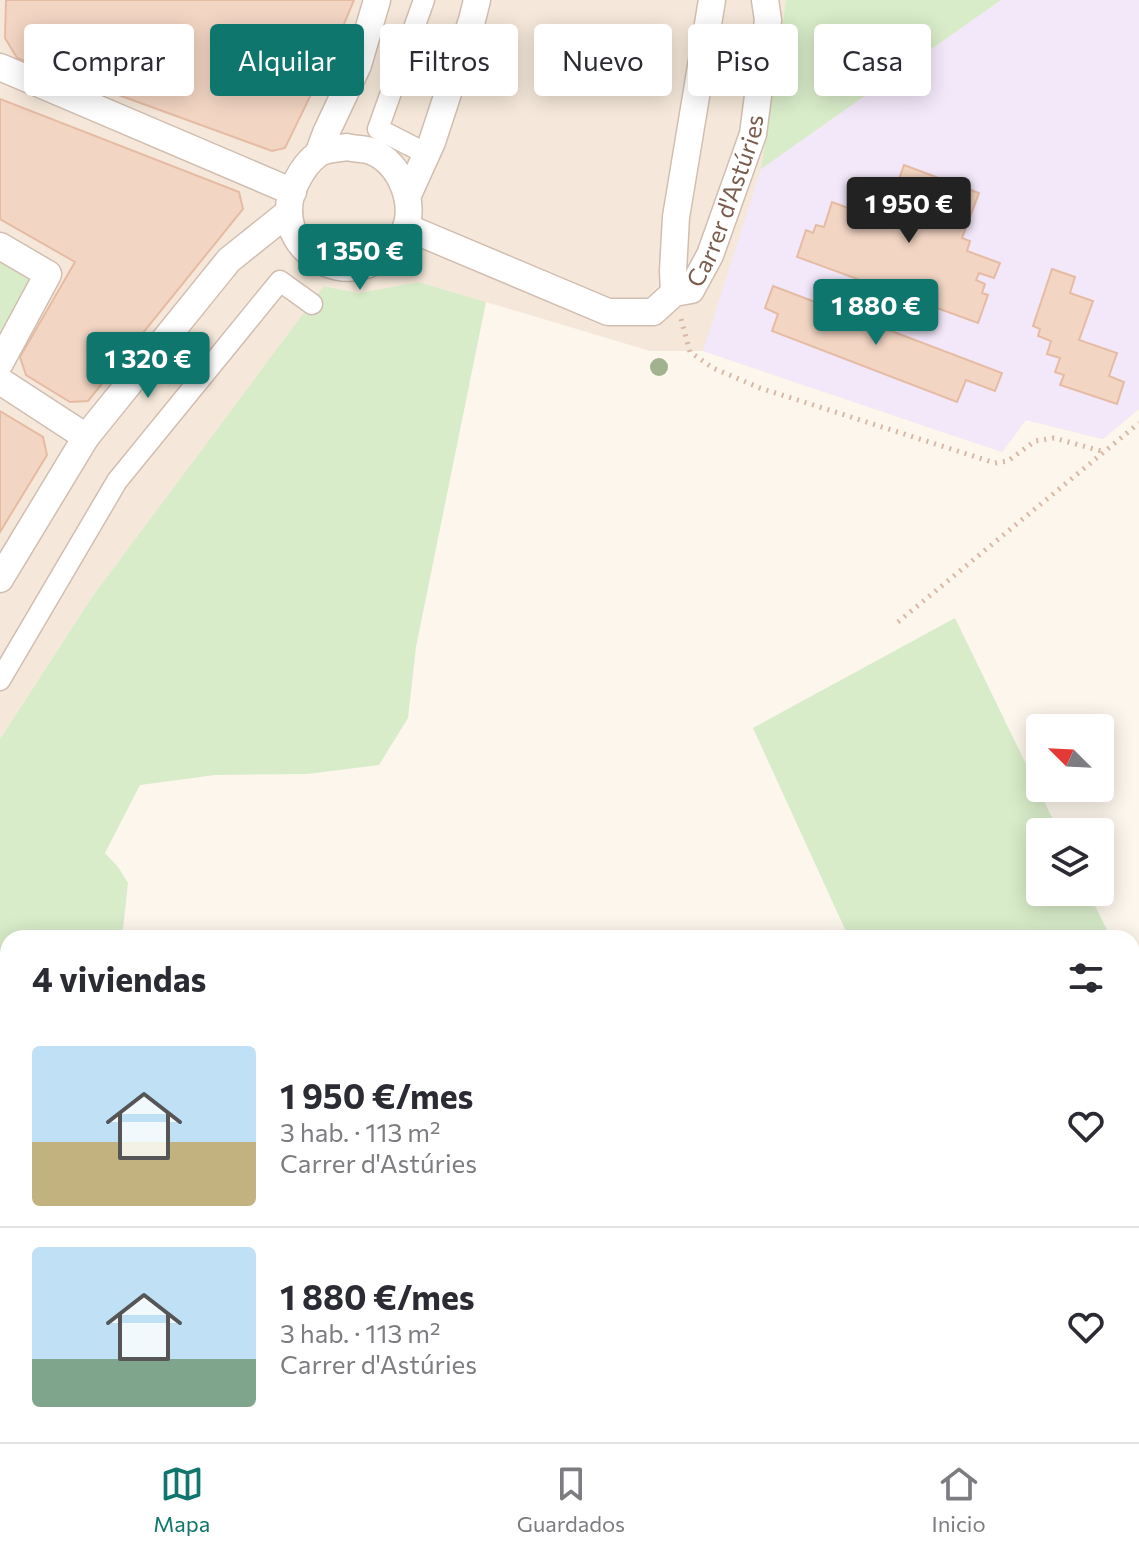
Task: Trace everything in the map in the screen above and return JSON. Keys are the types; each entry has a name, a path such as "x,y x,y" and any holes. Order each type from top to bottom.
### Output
{"street":[{"path":"377,0 358,65 319,152 298,176 291,202 296,237 306,251 325,264 352,269 376,263 399,242 406,227 408,195 425,157 477,0"},
{"path":"424,0 378,129 421,151 425,157"},
{"name":"Carrer d'Astúries","path":"674,293 676,217 712,0"},
{"name":"Carrer d'Astúries","path":"406,227 608,312 653,312 674,293 691,290 710,255 753,134 768,20 765,0"},
{"path":"0,67 291,202"},
{"path":"319,152 347,147 372,151 395,169 408,195"},
{"path":"0,579 86,437 229,260 291,202"},
{"path":"0,246 48,274 0,363"},
{"path":"0,680 117,481 280,281 312,304"},
{"path":"0,381 86,437"}],"path":[{"path":"674,293 690,352 713,368 760,388 995,463 1008,461 1035,441 1054,438 1105,452"},
{"path":"898,622 1139,423"}],"shaded area":[{"path":"0,0 786,0 783,24 688,24 688,96 772,96 762,168 864,96 931,96 931,49 1001,0 1139,0 1139,409 1103,439 1026,420 1002,452 703,351 650,351 419,282 358,293 325,286 92,597 0,739"},
{"path":"1001,0 1139,0 1139,409 1103,439 1026,420 1002,452 703,351 761,169 865,96 931,96 931,49"}],"green space":[{"path":"786,0 1001,0 931,49 931,24 814,24 814,96 865,96 761,169 772,96 798,96 798,24 782,24"},
{"path":"0,246 48,274 0,363"},
{"path":"419,282 486,302 416,647 408,718 379,765 307,774 215,775 140,785 105,853 128,883 123,930 0,930 0,739 92,597 324,286 358,293"},
{"path":"955,618 1026,764 1026,802 1044,802 1052,818 1026,818 1026,906 1095,906 1107,930 845,930 753,728"}],"building":[{"path":"6,0 354,0 344,24 210,24 210,96 310,96 285,148 272,151 121,96 194,96 194,24 24,24 24,61 17,58 5,38"},
{"path":"0,99 239,192 243,209 88,401 70,402 26,375 20,357 75,262 0,219"},
{"path":"904,165 979,193 962,238 970,241 967,251 1000,263 994,278 979,273 976,280 985,284 982,293 988,295 978,323 797,257 806,230 813,233 816,225 824,227 832,202 875,218 879,207 888,210"},
{"path":"1052,269 1075,277 1070,293 1093,301 1079,340 1117,353 1109,376 1124,382 1117,404 1060,385 1064,375 1055,372 1060,358 1047,354 1051,341 1038,336 1040,329 1033,326"},
{"path":"773,286 1002,373 995,391 966,380 957,402 772,331 778,314 765,308"},
{"path":"0,411 43,437 47,455 0,532"}]}
